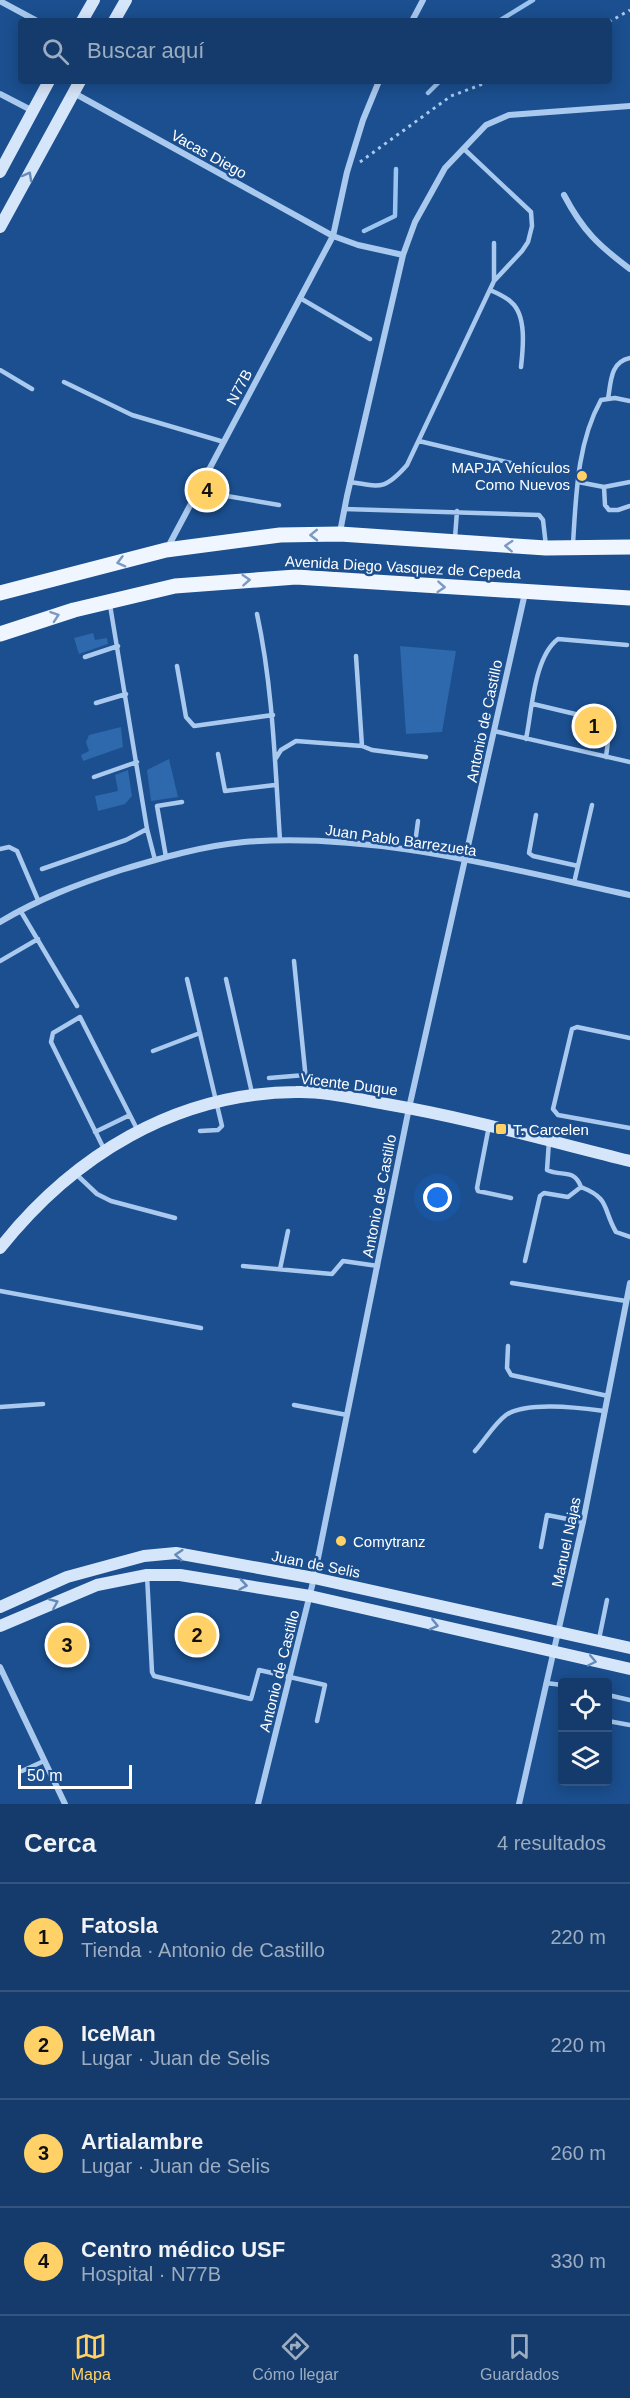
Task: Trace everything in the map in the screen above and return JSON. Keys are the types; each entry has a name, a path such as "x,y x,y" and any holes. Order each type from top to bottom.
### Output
{"main road":[{"path":"84,18 94,0"},
{"path":"116,18 126,0"},
{"path":"0,172 48,84"},
{"path":"0,227 79,84"},
{"name":"Avenida Diego Vasquez de Cepeda","path":"0,593 166,550 280,535 340,534 546,548 630,547"},
{"name":"Avenida Diego Vasquez de Cepeda","path":"0,634 74,610 175,586 296,577 630,598"},
{"name":"Vicente Duque","path":"0,1248 21,1221 75,1173 138,1131 176,1113 252,1096 307,1092 409,1108 630,1161"},
{"name":"Juan de Selis","path":"0,1607 67,1577 144,1556 176,1553 314,1578 630,1648"},
{"path":"0,1626 97,1585 147,1575 180,1575 310,1596 630,1669"}],"street":[{"path":"414,18 423,0"},
{"path":"0,1 31,18"},
{"name":"N77B","path":"166,550 333,236 347,172 363,120 379,84"},
{"name":"Vacas Diego","path":"74,93 333,236 358,245 403,255"},
{"path":"0,94 33,111"},
{"path":"340,534 403,255 415,222 430,191 445,168 486,125 509,115 630,106"},
{"path":"564,195 576,218 597,245 630,269"},
{"name":"Antonio de Castillo","path":"258,1804 314,1578 409,1108 525,593"},
{"name":"Juan Pablo Barrezueta","path":"0,922 38,900 155,860 243,842 280,840 323,840 414,851 630,895"},
{"name":"Manuel Najas","path":"519,1804 583,1522 630,1283"},
{"path":"0,1667 64,1804"}],"lane":[{"path":"464,149 531,212 532,226 528,242 494,280"},
{"path":"350,482 379,487 395,479 407,465 494,280 494,243"},
{"path":"490,290 511,302 517,309 524,340 520,367"},
{"path":"300,298 370,339"},
{"path":"608,399 613,369 619,361 630,358"},
{"path":"0,370 32,389"},
{"path":"64,382 132,415 224,442"},
{"path":"572,547 578,482 591,420 601,400 615,398 630,401"},
{"path":"419,441 511,463"},
{"path":"203,481 227,496 279,505"},
{"path":"578,482 603,487 630,482"},
{"path":"603,487 605,505 609,510 630,506"},
{"path":"344,509 539,515 543,520 546,548"},
{"path":"455,543 457,511"},
{"path":"110,602 147,828 155,860"},
{"path":"257,614 264,644 273,716 275,786 280,840"},
{"path":"526,739 545,653 558,639 627,645"},
{"path":"85,657 118,646"},
{"path":"356,656 362,746"},
{"path":"177,666 186,717 194,726 273,716"},
{"path":"96,703 126,694"},
{"path":"533,704 609,722 606,757"},
{"path":"494,731 630,762"},
{"path":"275,761 281,750 296,741 362,746 372,750 426,757"},
{"path":"218,754 225,791 275,786"},
{"path":"94,777 137,762"},
{"path":"166,857 157,806 182,802"},
{"path":"573,883 592,805"},
{"path":"536,815 529,853 533,856 578,866"},
{"path":"414,851 418,821"},
{"path":"42,869 126,840 147,828"},
{"path":"0,849 9,847 17,851 38,900"},
{"path":"20,910 77,1006"},
{"path":"0,961 38,939"},
{"path":"294,962 307,1092"},
{"path":"187,979 222,1126 218,1130 200,1131"},
{"path":"226,979 252,1096"},
{"path":"105,1151 51,1042 53,1033 80,1017 138,1131"},
{"path":"630,1038 577,1027 572,1029 553,1109 558,1115 630,1128"},
{"path":"153,1051 200,1033"},
{"path":"269,1078 305,1075"},
{"path":"95,1132 130,1115"},
{"path":"489,1126 477,1188 478,1191 511,1198"},
{"path":"549,1141 547,1170 573,1175 578,1179 581,1187 599,1195 616,1232 630,1237"},
{"path":"75,1173 97,1194 111,1201 175,1218"},
{"path":"525,1261 540,1196 544,1193 568,1197 581,1187"},
{"path":"280,1269 288,1231"},
{"path":"243,1266 332,1274 343,1261 378,1266"},
{"path":"512,1282 626,1302"},
{"path":"0,1291 201,1328"},
{"path":"508,1346 507,1368 511,1375 608,1396"},
{"path":"0,1407 43,1404"},
{"path":"294,1405 347,1415"},
{"path":"475,1451 501,1419 516,1410 586,1408 605,1411"},
{"path":"541,1547 547,1515 583,1522"},
{"path":"147,1575 154,1676 251,1699 259,1670 325,1685 318,1721"},
{"path":"599,1642 607,1600"},
{"path":"546,1683 558,1684"},
{"path":"612,1696 630,1700"},
{"path":"612,1722 630,1725"},
{"path":"22,1771 44,1761"}],"path":[{"path":"612,20 630,10"},
{"path":"347,172 451,96 483,84"}],"shaded area":[{"path":"93,633 95,640 107,638 108,644 79,654 74,638"},
{"path":"400,646 456,651 442,732 406,734"},
{"path":"121,727 123,747 83,761 81,755 89,751 86,742 89,735"},
{"path":"169,759 178,797 151,801 147,770"},
{"path":"128,770 132,796 125,804 98,811 95,796 118,791 115,775"}],"waterway":[{"path":"504,18 533,0"},
{"path":"428,93 437,84"},
{"path":"364,231 395,216 396,169"}],"place":[{"name":"MAPJA Vehículos Como Nuevos","path":"582,476"},
{"name":"Centro médico USF","path":"207,490"},
{"name":"Fatosla","path":"594,726"},
{"name":"T. Carcelen","path":"501,1129"},
{"name":"Comytranz","path":"341,1541"},
{"name":"IceMan","path":"197,1635"},
{"name":"Artialambre","path":"67,1645"}]}
